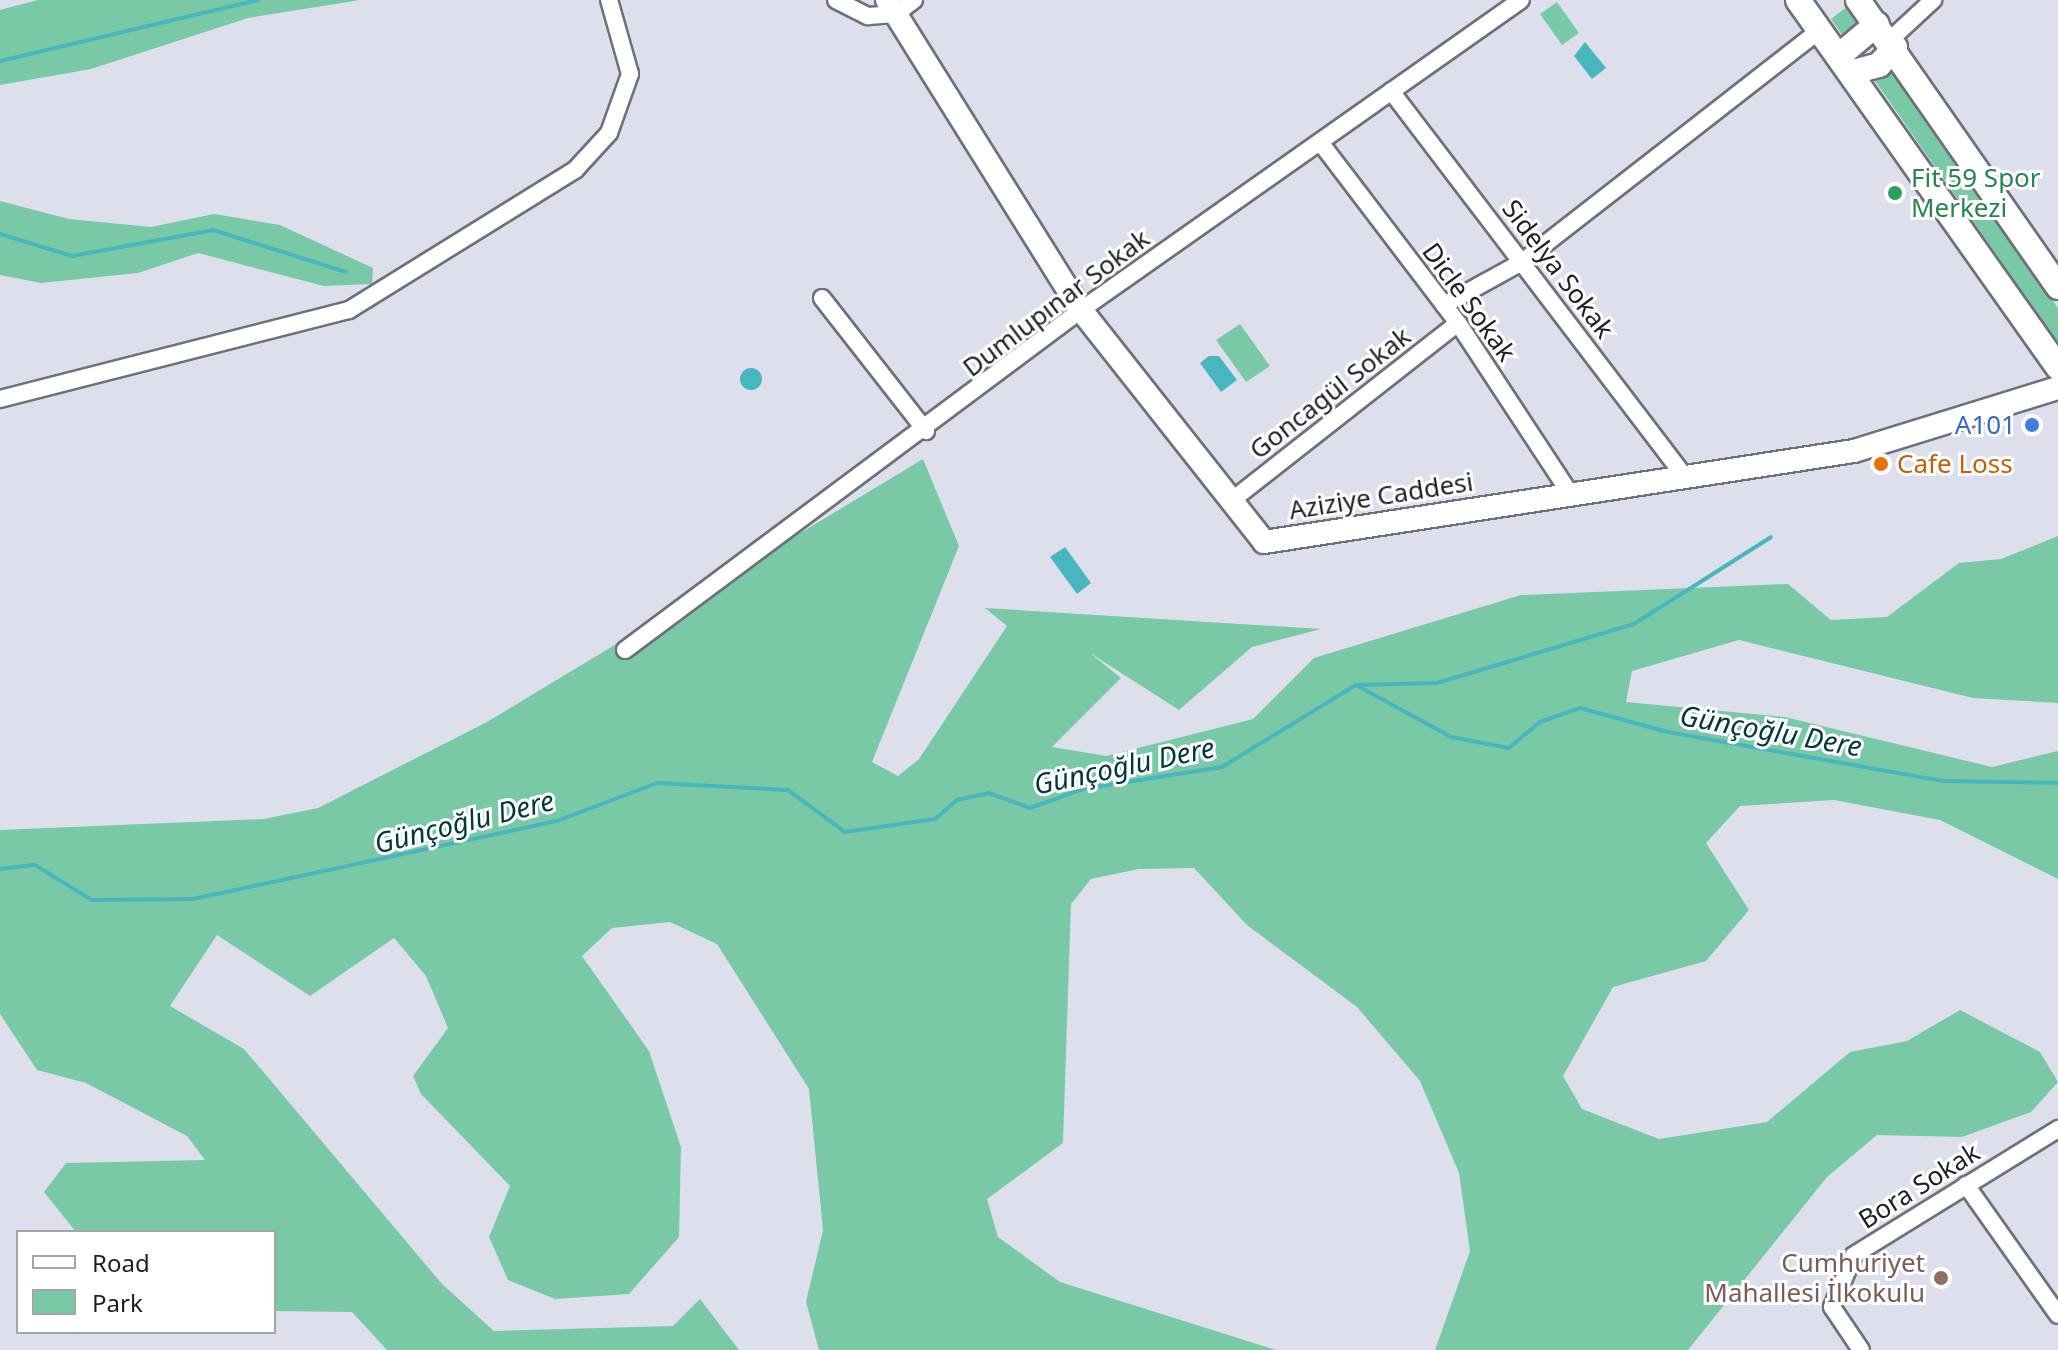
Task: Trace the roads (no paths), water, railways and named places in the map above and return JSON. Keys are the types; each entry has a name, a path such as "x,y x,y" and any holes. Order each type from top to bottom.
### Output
{"main road":[{"path":"1798,0 1847,63 2058,367"},
{"path":"1858,0 1887,37 2058,287"},
{"path":"1847,63 1887,37"},
{"path":"1847,63 1879,65 1887,37"}],"street":[{"path":"0,399 349,310 575,170 609,133 630,74 609,0"},
{"path":"836,0 854,14 899,5"},
{"name":"Dumlupınar Sokak","path":"625,650 926,431 1081,310 1521,0"},
{"path":"1887,37 1933,0"},
{"name":"Aziziye Caddesi","path":"899,5 1081,310 1264,542 1854,451 2058,388"},
{"path":"1444,305 1522,262 1821,29"},
{"name":"Sidelya Sokak","path":"1391,91 1685,477"},
{"name":"Dicle Sokak","path":"1320,142 1458,323 1571,495"},
{"path":"822,298 926,431"},
{"name":"Goncagül Sokak","path":"1231,501 1458,323"},
{"name":"Bora Sokak","path":"1861,1350 1832,1307 1854,1255 2058,1129"},
{"path":"1966,1185 2058,1315"}],"water":[{"path":"1585,42 1606,68 1592,79 1574,56"},
{"path":"1209,356 1219,356 1237,380 1221,392 1200,363"},
{"path":"751,368 759,371 762,379 759,387 751,390 743,387 740,379 743,371"},
{"path":"1065,547 1091,583 1077,594 1050,557"}],"waterway":[{"path":"0,61 258,0"},
{"path":"0,234 72,256 213,230 346,272"},
{"path":"1359,685 1437,683 1634,624 1771,537"},
{"name":"Günçoğlu Dere","path":"0,869 35,865 92,900 193,899 557,821 657,783 788,790 845,832 935,819 957,800 989,793 1030,808 1083,789 1222,767 1356,685 1451,737 1509,748 1540,722 1580,708 1668,732 1944,781 2058,783"}],"place":[{"name":"Fit 59 Spor Merkezi","path":"1895,193"},
{"name":"A101","path":"2032,425"},
{"name":"Cafe Loss","path":"1881,464"},
{"name":"Cumhuriyet Mahallesi İlkokulu","path":"1941,1278"}]}
